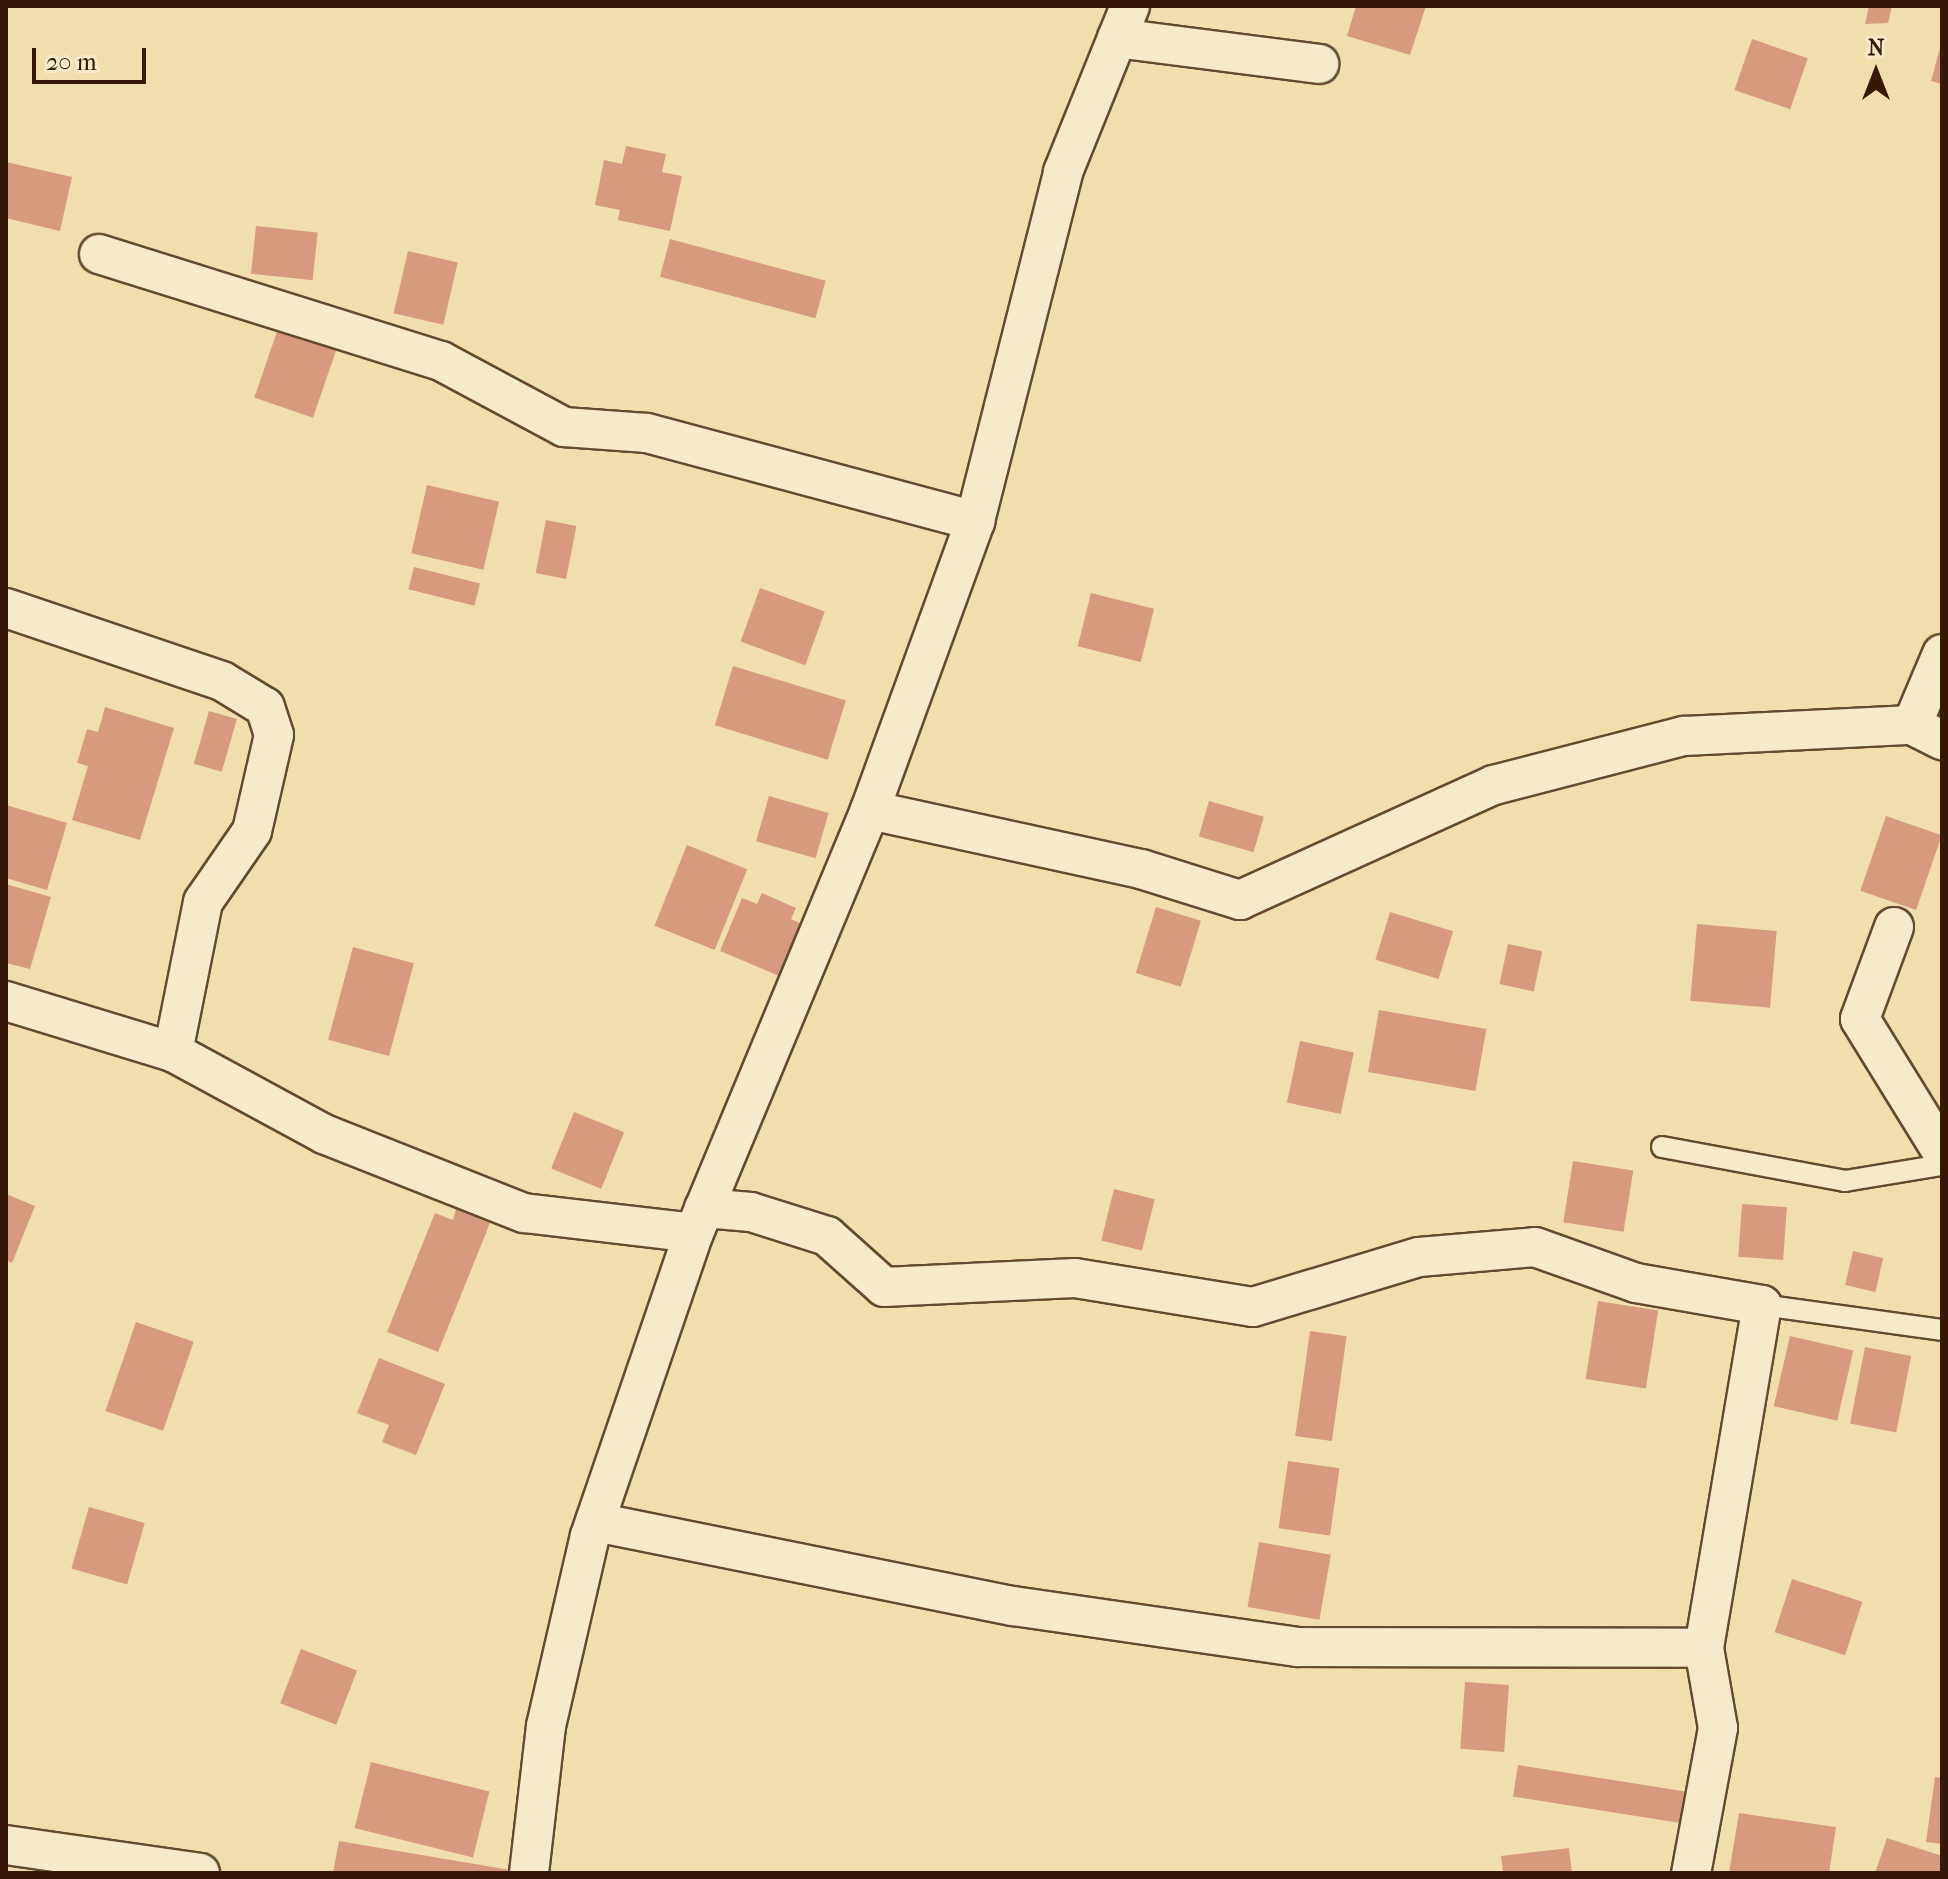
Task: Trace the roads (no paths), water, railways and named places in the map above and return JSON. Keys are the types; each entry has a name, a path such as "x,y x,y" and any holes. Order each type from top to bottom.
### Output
{"street":[{"path":"529,1873 546,1726 595,1522 699,1220 870,810 975,521 1063,172 1123,22 1319,64"},
{"path":"99,254 441,361 564,427 647,433 975,521"},
{"path":"6,608 222,681 265,707 274,735 252,831 203,902 173,1052"},
{"path":"870,810 1141,869 1240,900 1494,785 1684,736 1927,732 1942,654"},
{"path":"1894,927 1860,1019 1942,1152"},
{"path":"6,1001 173,1052 324,1134 524,1213 699,1220 751,1212 827,1236 884,1287 1075,1278 1253,1307 1419,1257 1535,1247 1636,1283 1762,1305 1704,1648 1718,1728 1691,1873"},
{"path":"595,1522 1013,1606 1297,1647 1704,1648"},
{"path":"6,1845 200,1873"}],"lane":[{"path":"1662,1147 1845,1181 1942,1165"},
{"path":"1762,1305 1942,1330"}]}
